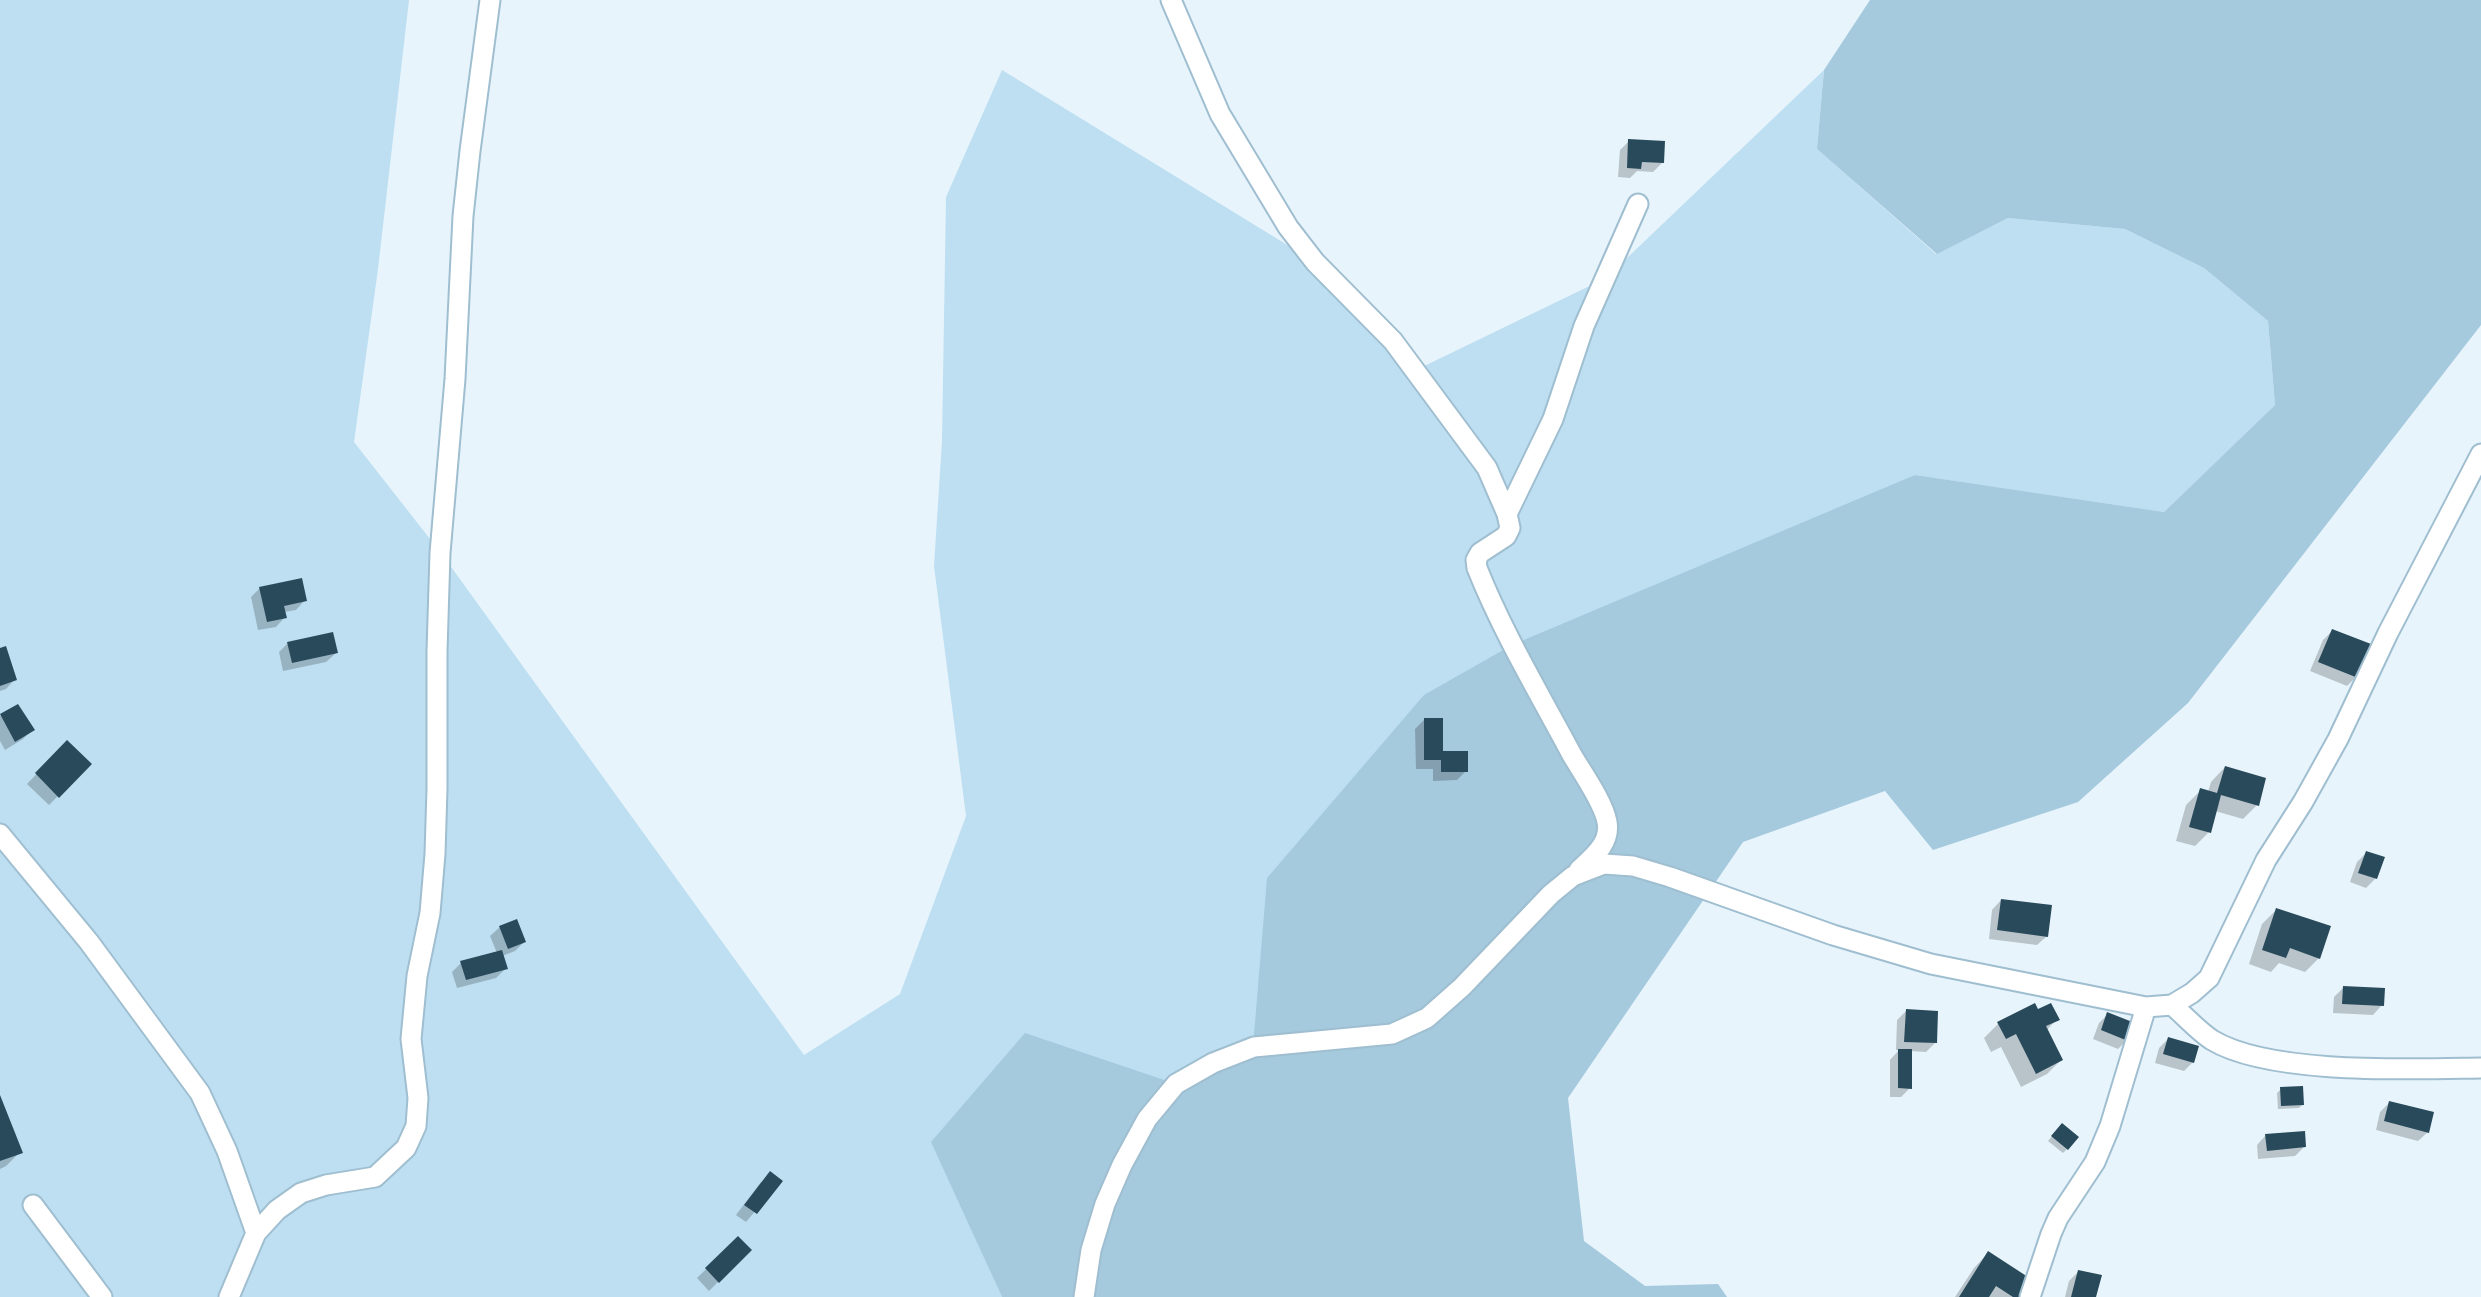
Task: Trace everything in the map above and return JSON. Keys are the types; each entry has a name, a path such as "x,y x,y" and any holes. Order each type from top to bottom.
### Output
{"street":[{"path":"229,1297 256,1233 277,1210 301,1193 326,1185 375,1177 406,1147 416,1126 418,1098 411,1039 417,976 430,913 435,854 436,652 440,553 455,379 463,216 490,0"},
{"path":"1084,1297 1091,1251 1105,1204 1147,1119 1176,1084 1213,1063 1254,1047 1392,1034 1427,1018 1462,987 1606,841 1607,822 1552,715 1511,645 1477,568 1476,560 1480,553 1507,536 1510,528 1507,514 1487,468 1393,341 1315,262 1288,228 1220,114 1171,0"},
{"path":"1507,514 1553,419 1584,326 1638,204"},
{"path":"1573,876 1604,864 1633,866 1833,935 1931,964 2146,1006 2172,1005 2209,978 2266,860 2339,739 2388,633 2481,454"},
{"path":"0,834 89,942 200,1093 227,1151 256,1233"},
{"path":"2172,1005 2212,1040 2254,1058 2338,1067 2481,1068"},
{"path":"2030,1297 2051,1234 2095,1162 2110,1126 2146,1006"},
{"path":"33,1205 102,1297"}],"shaded area":[{"path":"0,0 409,0 378,269 354,442 441,553 804,1055 900,994 966,816 934,566 942,441 946,197 1002,70 1315,262 1414,371 1606,278 1824,70 1817,149 1936,254 2008,218 2125,229 2204,268 2268,321 2275,405 2164,512 1914,475 1254,1047 1176,1084 932,1141 1002,1297 0,1297"},
{"path":"1870,0 2481,0 2481,325 2188,703 2078,802 1933,850 1885,791 1743,842 1568,1098 1584,1241 1645,1286 1718,1284 1727,1297 1002,1297 931,1142 1025,1033 1176,1084 1253,1047 1267,878 1424,695 1512,645 1915,475 2164,512 2275,405 2268,321 2204,268 2125,229 2008,218 1937,254 1817,149 1824,70"}],"building":[{"path":"1628,139 1665,141 1664,163 1642,162 1641,169 1627,168"},
{"path":"302,578 307,601 284,606 287,618 267,622 259,587"},
{"path":"2332,629 2371,644 2358,678 2318,662"},
{"path":"333,632 338,653 292,663 287,642"},
{"path":"6,646 17,680 0,686 0,648"},
{"path":"18,704 35,730 15,742 0,714"},
{"path":"1424,718 1443,718 1443,751 1468,751 1468,772 1441,772 1441,760 1424,760"},
{"path":"67,740 92,764 59,798 35,773"},
{"path":"2225,766 2266,778 2259,806 2221,795 2211,833 2189,827 2200,788 2217,793"},
{"path":"2366,851 2385,857 2377,879 2358,873"},
{"path":"2001,899 2052,905 2048,937 1997,930"},
{"path":"2276,908 2331,926 2320,959 2290,948 2286,958 2262,950"},
{"path":"517,919 526,942 508,949 499,926"},
{"path":"502,950 508,969 466,980 460,961"},
{"path":"2343,986 2385,988 2384,1006 2342,1004"},
{"path":"2035,1003 2038,1009 2051,1003 2060,1020 2046,1026 2063,1060 2036,1074 2016,1034 2006,1039 1997,1022"},
{"path":"1906,1009 1938,1011 1937,1043 1904,1042"},
{"path":"2107,1012 2135,1023 2128,1041 2101,1030"},
{"path":"2168,1037 2199,1046 2194,1063 2163,1054"},
{"path":"1898,1049 1912,1049 1912,1089 1898,1088"},
{"path":"2303,1086 2304,1105 2281,1106 2280,1087"},
{"path":"0,1095 23,1153 0,1161"},
{"path":"2389,1101 2434,1112 2429,1133 2384,1121"},
{"path":"2062,1123 2079,1137 2068,1150 2051,1136"},
{"path":"2305,1131 2306,1147 2267,1151 2265,1134"},
{"path":"770,1171 783,1181 757,1214 744,1205"},
{"path":"738,1236 752,1250 719,1283 705,1268"},
{"path":"1988,1251 2031,1279 2020,1297 2013,1297 1996,1286 1989,1297 1959,1297"},
{"path":"2078,1270 2102,1275 2096,1297 2071,1297"}]}
